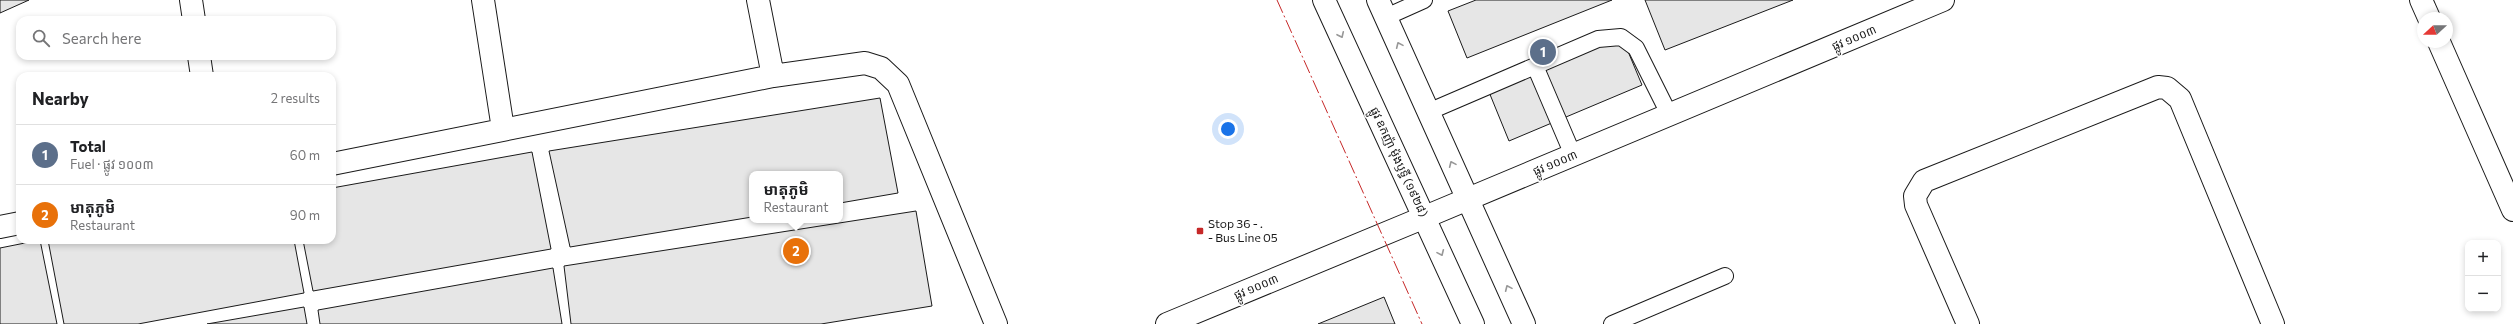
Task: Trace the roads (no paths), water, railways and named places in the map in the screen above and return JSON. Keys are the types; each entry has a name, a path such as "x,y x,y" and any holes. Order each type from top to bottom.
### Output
{"street":[{"path":"191,0 193,16"},
{"path":"483,0 503,129"},
{"path":"758,0 773,76"},
{"name":"ផ្លូវ ឧកញ៉ា ម៉ុងឫទ្ធី (១៩២៨)","path":"1324,0 1473,324"},
{"name":"ផ្លូវ ១០០៣","path":"1167,324 1670,116 1943,0"},
{"path":"2421,0 2426,12"},
{"path":"1382,8 1524,324"},
{"path":"2442,48 2513,210"},
{"path":"200,60 201,72"},
{"path":"336,163 773,76 865,63 881,68 898,84 996,324"},
{"path":"1968,324 1916,205 1915,196 1924,180 2158,87 2167,88 2180,99 2273,324"},
{"path":"0,227 16,224"}],"lane":[{"path":"1382,8 1424,0"},
{"path":"1428,112 1598,39 1621,37 1636,48 1670,116"},
{"path":"1535,66 1573,155"},
{"path":"1612,324 1725,276"}],"place":[{"name":"Total","path":"1543,52"},
{"name":"Stop 36 - . - Bus Line 05","path":"1200,231"},
{"name":"មាតុភូមិ","path":"796,251"}]}
